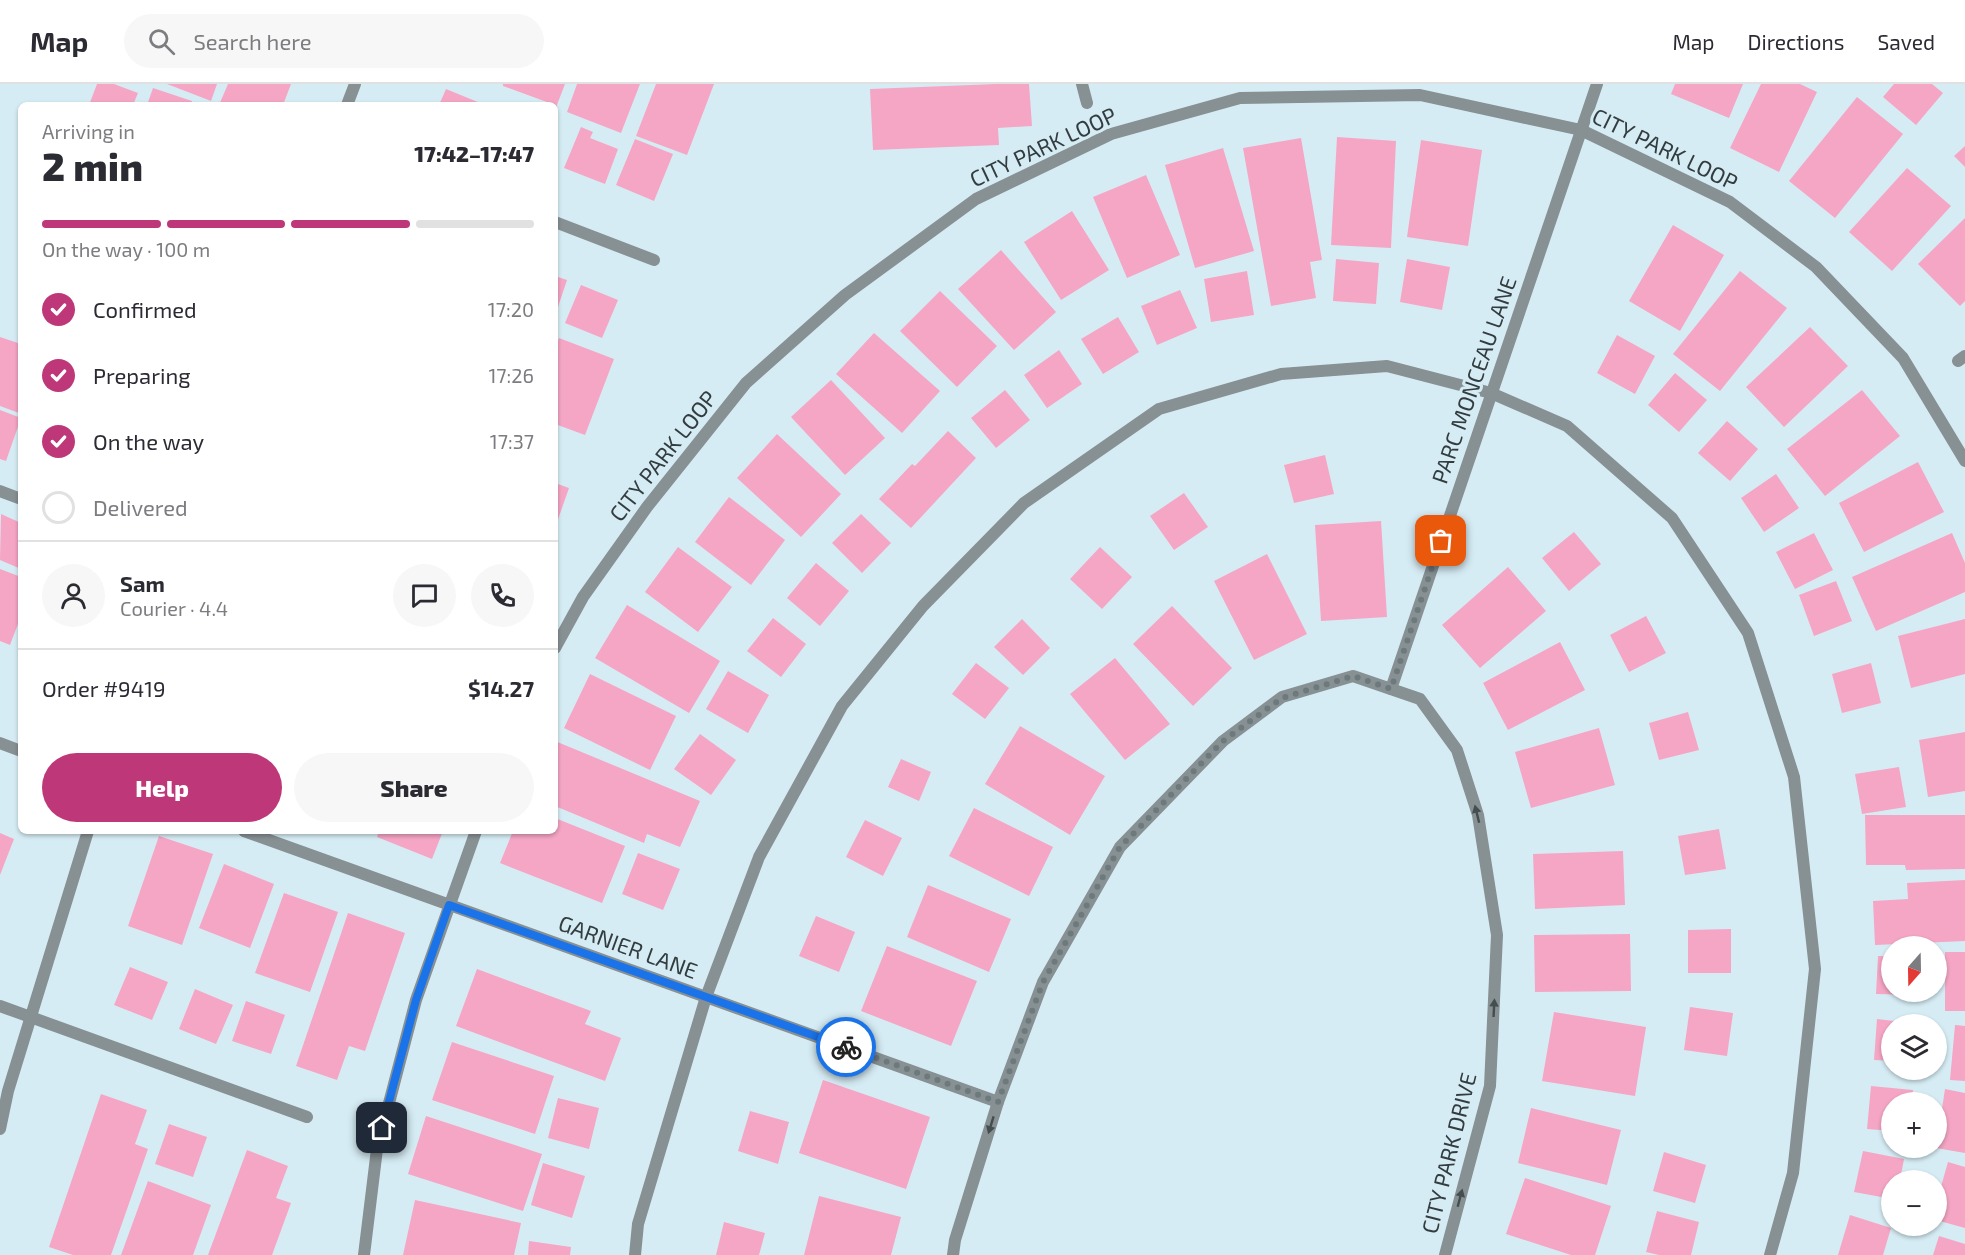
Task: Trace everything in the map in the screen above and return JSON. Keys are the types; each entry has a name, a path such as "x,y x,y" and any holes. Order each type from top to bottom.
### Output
{"street":[{"path":"348,102 355,84"},
{"path":"1082,84 1087,103"},
{"name":"PARC MONCEAU LANE","path":"1391,689 1597,84"},
{"name":"CITY PARK LOOP","path":"558,643 583,597 647,507 747,383 845,295 976,199 1111,134 1240,98 1420,95 1581,130 1730,201 1816,267 1902,358 1965,461"},
{"path":"558,223 654,260"},
{"path":"635,1255 638,1224 706,996 759,857 842,706 923,606 1024,503 1160,409 1281,374 1387,366 1491,393 1566,426 1672,518 1748,633 1794,777 1815,969 1793,1173 1770,1255"},
{"path":"0,491 18,498"},
{"name":"CITY PARK DRIVE","path":"953,1255 955,1240 998,1102 1043,982 1120,847 1223,741 1282,698 1353,676 1420,699 1457,750 1478,815 1497,935 1490,1086 1445,1255"},
{"path":"0,743 18,750"},
{"path":"0,1130 8,1091 87,834"},
{"name":"GARNIER LANE","path":"252,834 998,1102"},
{"path":"364,1255 377,1149 416,1000 475,834"},
{"path":"0,1006 307,1117"}],"building":[{"path":"97,84 114,84 138,93 134,102 90,102"},
{"path":"167,84 217,84 211,101"},
{"path":"228,84 291,84 284,102 220,102"},
{"path":"503,84 565,84 558,102 547,102 503,86"},
{"path":"577,84 640,84 621,133 567,112"},
{"path":"656,84 714,84 687,155 636,136"},
{"path":"1029,84 1032,126 998,128 999,145 873,150 870,89"},
{"path":"1675,84 1743,84 1729,118 1671,94"},
{"path":"1761,84 1800,84 1817,92 1779,172 1730,148"},
{"path":"1894,84 1932,84 1943,93 1916,125 1883,97"},
{"path":"153,88 192,101 192,102 148,102"},
{"path":"446,89 478,102 440,102"},
{"path":"1857,97 1903,134 1835,218 1789,181"},
{"path":"581,127 593,132 590,138 618,149 605,184 564,168"},
{"path":"1337,137 1396,141 1391,248 1331,245"},
{"path":"1301,138 1322,260 1310,262 1316,298 1271,306 1243,148"},
{"path":"635,139 673,154 654,201 616,185"},
{"path":"1421,140 1482,150 1468,246 1407,237"},
{"path":"1965,146 1965,167 1954,156"},
{"path":"1223,148 1254,251 1195,268 1165,165"},
{"path":"1907,168 1951,206 1892,271 1849,232"},
{"path":"1146,175 1180,255 1127,278 1093,197"},
{"path":"1072,211 1109,270 1061,300 1024,242"},
{"path":"1965,218 1965,301 1960,306 1918,264"},
{"path":"1673,225 1724,255 1680,331 1629,301"},
{"path":"1001,250 1056,312 1014,350 958,289"},
{"path":"1336,259 1379,263 1376,304 1333,301"},
{"path":"1407,259 1450,267 1442,310 1400,302"},
{"path":"1247,271 1254,315 1211,322 1204,279"},
{"path":"1740,271 1787,308 1720,391 1673,354"},
{"path":"558,277 567,280 558,307"},
{"path":"581,285 618,300 602,338 565,323"},
{"path":"1180,290 1197,328 1157,345 1141,306"},
{"path":"940,291 997,346 957,387 900,331"},
{"path":"1118,317 1139,352 1103,374 1081,339"},
{"path":"1810,327 1848,366 1784,427 1746,387"},
{"path":"874,333 940,391 902,433 836,374"},
{"path":"1617,335 1655,356 1635,394 1597,373"},
{"path":"0,337 18,343 18,413 0,406"},
{"path":"559,338 614,359 585,435 558,425"},
{"path":"1059,350 1082,384 1047,408 1024,375"},
{"path":"1675,373 1707,400 1679,432 1648,405"},
{"path":"831,380 885,438 845,475 791,417"},
{"path":"1005,390 1030,420 996,448 971,418"},
{"path":"1862,390 1900,436 1825,496 1787,449"},
{"path":"0,410 18,417 18,427 6,461 0,459"},
{"path":"1727,421 1758,449 1730,481 1698,453"},
{"path":"948,431 976,458 911,528 879,499"},
{"path":"777,434 841,494 801,537 737,478"},
{"path":"1325,455 1334,494 1294,503 1284,465"},
{"path":"1918,462 1944,512 1864,552 1839,503"},
{"path":"1776,474 1799,508 1764,532 1741,498"},
{"path":"558,484 569,488 558,519"},
{"path":"1184,493 1208,527 1174,550 1150,516"},
{"path":"729,497 785,540 751,585 695,542"},
{"path":"1,514 18,522 18,568 0,560"},
{"path":"861,514 891,543 862,573 832,543"},
{"path":"1381,521 1387,617 1321,621 1315,525"},
{"path":"1574,532 1601,564 1569,591 1542,558"},
{"path":"1814,533 1833,570 1795,589 1776,552"},
{"path":"1952,533 1965,563 1965,592 1876,631 1852,577"},
{"path":"678,547 732,587 698,632 645,592"},
{"path":"1100,547 1132,577 1102,609 1070,579"},
{"path":"1267,554 1307,634 1254,660 1214,581"},
{"path":"816,563 849,591 820,626 787,598"},
{"path":"1508,567 1546,611 1480,668 1442,625"},
{"path":"0,569 18,576 18,624 10,645 0,641"},
{"path":"1836,581 1852,621 1814,636 1799,595"},
{"path":"627,605 720,661 689,713 595,658"},
{"path":"1172,606 1232,668 1193,706 1133,644"},
{"path":"1646,616 1666,653 1629,672 1610,635"},
{"path":"773,618 806,644 781,677 747,651"},
{"path":"1022,619 1050,648 1023,675 994,647"},
{"path":"1965,619 1965,674 1911,688 1898,636"},
{"path":"1560,642 1585,690 1508,730 1483,683"},
{"path":"1115,658 1170,724 1125,760 1070,694"},
{"path":"976,663 1009,688 985,719 952,694"},
{"path":"1871,663 1881,703 1842,713 1832,674"},
{"path":"728,671 769,695 748,733 706,709"},
{"path":"590,674 676,716 650,770 564,728"},
{"path":"1688,712 1699,750 1659,760 1649,723"},
{"path":"1020,726 1105,776 1070,835 985,784"},
{"path":"1599,728 1615,785 1531,808 1515,752"},
{"path":"1965,732 1965,791 1928,797 1919,740"},
{"path":"700,734 736,760 711,795 674,769"},
{"path":"558,742 700,801 680,847 647,834 644,843 558,807"},
{"path":"901,759 931,772 919,801 888,787"},
{"path":"1899,767 1906,807 1862,814 1855,774"},
{"path":"974,808 1053,847 1029,896 949,856"},
{"path":"1865,815 1965,815 1965,869 1906,870 1905,865 1866,865"},
{"path":"558,819 625,846 602,903 500,863 512,834 558,834"},
{"path":"865,820 902,838 883,876 846,857"},
{"path":"1719,829 1726,869 1685,875 1678,836"},
{"path":"0,833 14,839 0,875"},
{"path":"378,834 442,834 432,859 377,837"},
{"path":"159,836 213,854 182,945 128,926"},
{"path":"1623,851 1625,905 1535,909 1533,854"},
{"path":"638,853 680,869 663,910 622,894"},
{"path":"224,864 274,884 250,948 199,928"},
{"path":"1965,880 1965,941 1947,942 1947,936 1881,936 1881,945 1875,945 1873,901 1908,899 1907,883"},
{"path":"928,885 1011,919 989,972 907,937"},
{"path":"284,893 338,912 310,992 255,973"},
{"path":"348,913 405,933 365,1051 349,1046 337,1080 296,1066"},
{"path":"816,916 855,932 839,972 799,956"},
{"path":"1731,929 1731,973 1688,973 1688,930"},
{"path":"1630,934 1631,991 1535,992 1534,935"},
{"path":"887,946 977,981 951,1046 861,1011"},
{"path":"1947,952 1965,952 1965,1011 1945,1011"},
{"path":"1878,956 1881,956 1881,994 1876,994"},
{"path":"130,967 168,982 152,1020 114,1005"},
{"path":"477,969 591,1011 585,1024 621,1038 605,1081 456,1026"},
{"path":"195,989 233,1005 216,1044 179,1029"},
{"path":"246,1001 285,1015 271,1054 232,1041"},
{"path":"1690,1007 1733,1013 1727,1056 1684,1050"},
{"path":"1554,1012 1646,1027 1635,1096 1542,1081"},
{"path":"1877,1019 1881,1019 1881,1060 1874,1060"},
{"path":"1955,1025 1965,1026 1965,1081 1950,1080"},
{"path":"452,1042 554,1076 535,1134 432,1100"},
{"path":"823,1080 930,1117 906,1189 799,1153"},
{"path":"1871,1086 1913,1090 1913,1092 1881,1092 1881,1130 1867,1129"},
{"path":"1945,1089 1965,1093 1965,1153 1947,1150 1947,1092 1945,1092"},
{"path":"101,1094 147,1110 135,1144 148,1149 111,1255 73,1255 49,1247"},
{"path":"558,1098 599,1108 589,1149 548,1138"},
{"path":"1531,1108 1621,1130 1607,1185 1518,1163"},
{"path":"750,1111 789,1122 778,1164 738,1151"},
{"path":"426,1116 542,1154 523,1211 408,1174"},
{"path":"169,1124 207,1137 193,1177 155,1164"},
{"path":"247,1150 288,1166 276,1198 291,1203 272,1255 208,1255"},
{"path":"1863,1151 1881,1155 1881,1158 1904,1159 1902,1170 1881,1170 1881,1197 1854,1192"},
{"path":"1664,1152 1706,1165 1695,1203 1653,1191"},
{"path":"1948,1162 1965,1167 1965,1228 1947,1223 1946,1170"},
{"path":"543,1163 585,1176 572,1218 531,1205"},
{"path":"1525,1178 1611,1206 1595,1255 1571,1255 1506,1234"},
{"path":"148,1181 211,1205 193,1255 121,1255"},
{"path":"819,1196 901,1217 891,1255 804,1255"},
{"path":"415,1200 521,1223 514,1255 403,1255"},
{"path":"1657,1211 1699,1222 1691,1255 1659,1255 1646,1252"},
{"path":"1850,1215 1881,1225 1881,1236 1889,1236 1883,1255 1838,1255"},
{"path":"724,1222 765,1233 759,1255 716,1255"},
{"path":"1939,1236 1965,1244 1965,1255 1933,1255"},
{"path":"529,1241 571,1247 570,1255 528,1255"}],"way so far":[{"path":"846,1047 998,1102 1043,982 1120,847 1223,741 1282,698 1353,676 1391,689 1441,541"}],"route":[{"path":"382,1128 416,1000 449,905 846,1047"}]}
